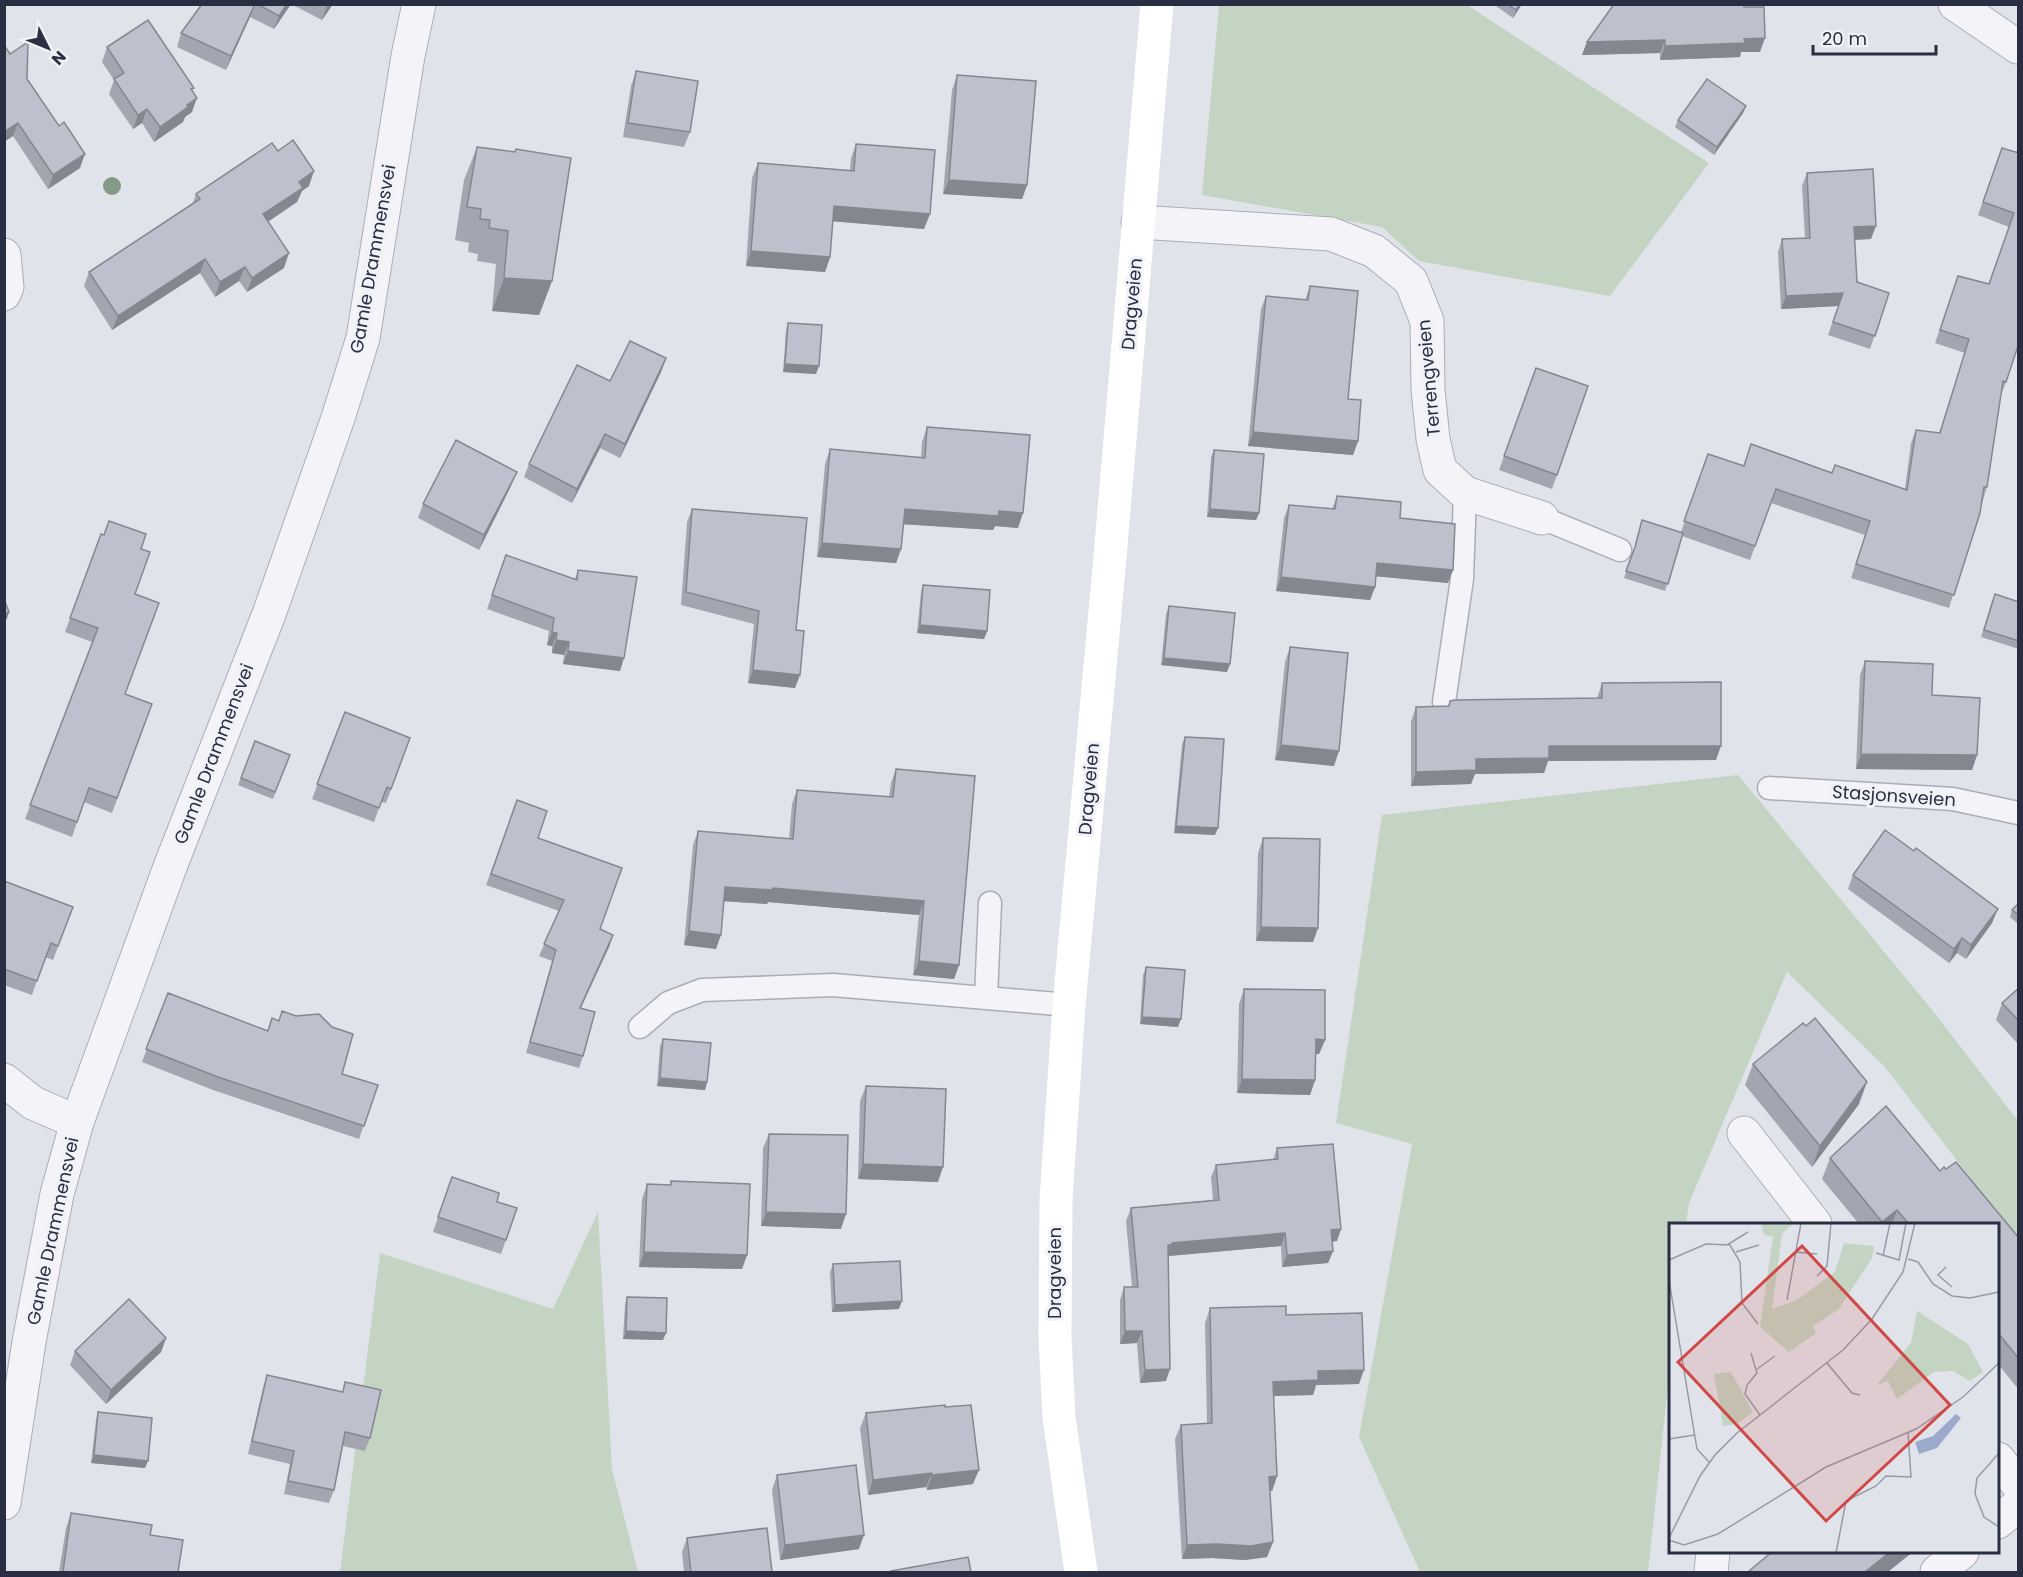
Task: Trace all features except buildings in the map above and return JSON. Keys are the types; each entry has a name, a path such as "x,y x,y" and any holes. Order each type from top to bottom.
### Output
{"main road":[{"name":"Dragveien","path":"1081,1572 1059,1417 1055,1338 1056,1199 1069,1005 1157,4"}],"street":[{"name":"Gamle Drammensvei","path":"4,1503 29,1342 50,1228 77,1122 170,867 269,614 338,418 363,338 408,56 419,4"},
{"path":"1954,4 2019,47"},
{"name":"Terrengveien","path":"1138,222 1331,234 1374,251 1411,281 1427,321 1428,390 1433,439 1440,470 1465,493 1542,518"},
{"path":"4,255 7,287 4,294"},
{"path":"4,1080 33,1103 77,1122"},
{"path":"1744,1134 1814,1223"},
{"path":"1999,1460 2019,1485"},
{"path":"1999,1521 2019,1505"},
{"path":"1711,1572 1713,1553"},
{"path":"1937,1572 1960,1553"}],"lane":[{"path":"1443,702 1462,579 1465,493"},
{"path":"1542,518 1620,550"},
{"name":"Stasjonsveien","path":"1769,789 1953,799 2019,813"},
{"path":"986,997 990,903"},
{"path":"640,1027 668,1003 702,990 833,985 1069,1005"}],"green space":[{"path":"1219,5 1467,5 1709,163 1610,296 1419,261 1382,227 1202,195"},
{"path":"1738,775 1933,1011 2018,1121 2018,1240 1885,1067 1787,972 1689,1203 1686,1223 1669,1223 1669,1376 1648,1572 1420,1572 1359,1437 1412,1144 1336,1123 1382,815"},
{"path":"598,1212 612,1469 638,1572 340,1572 380,1253 553,1309"}]}
